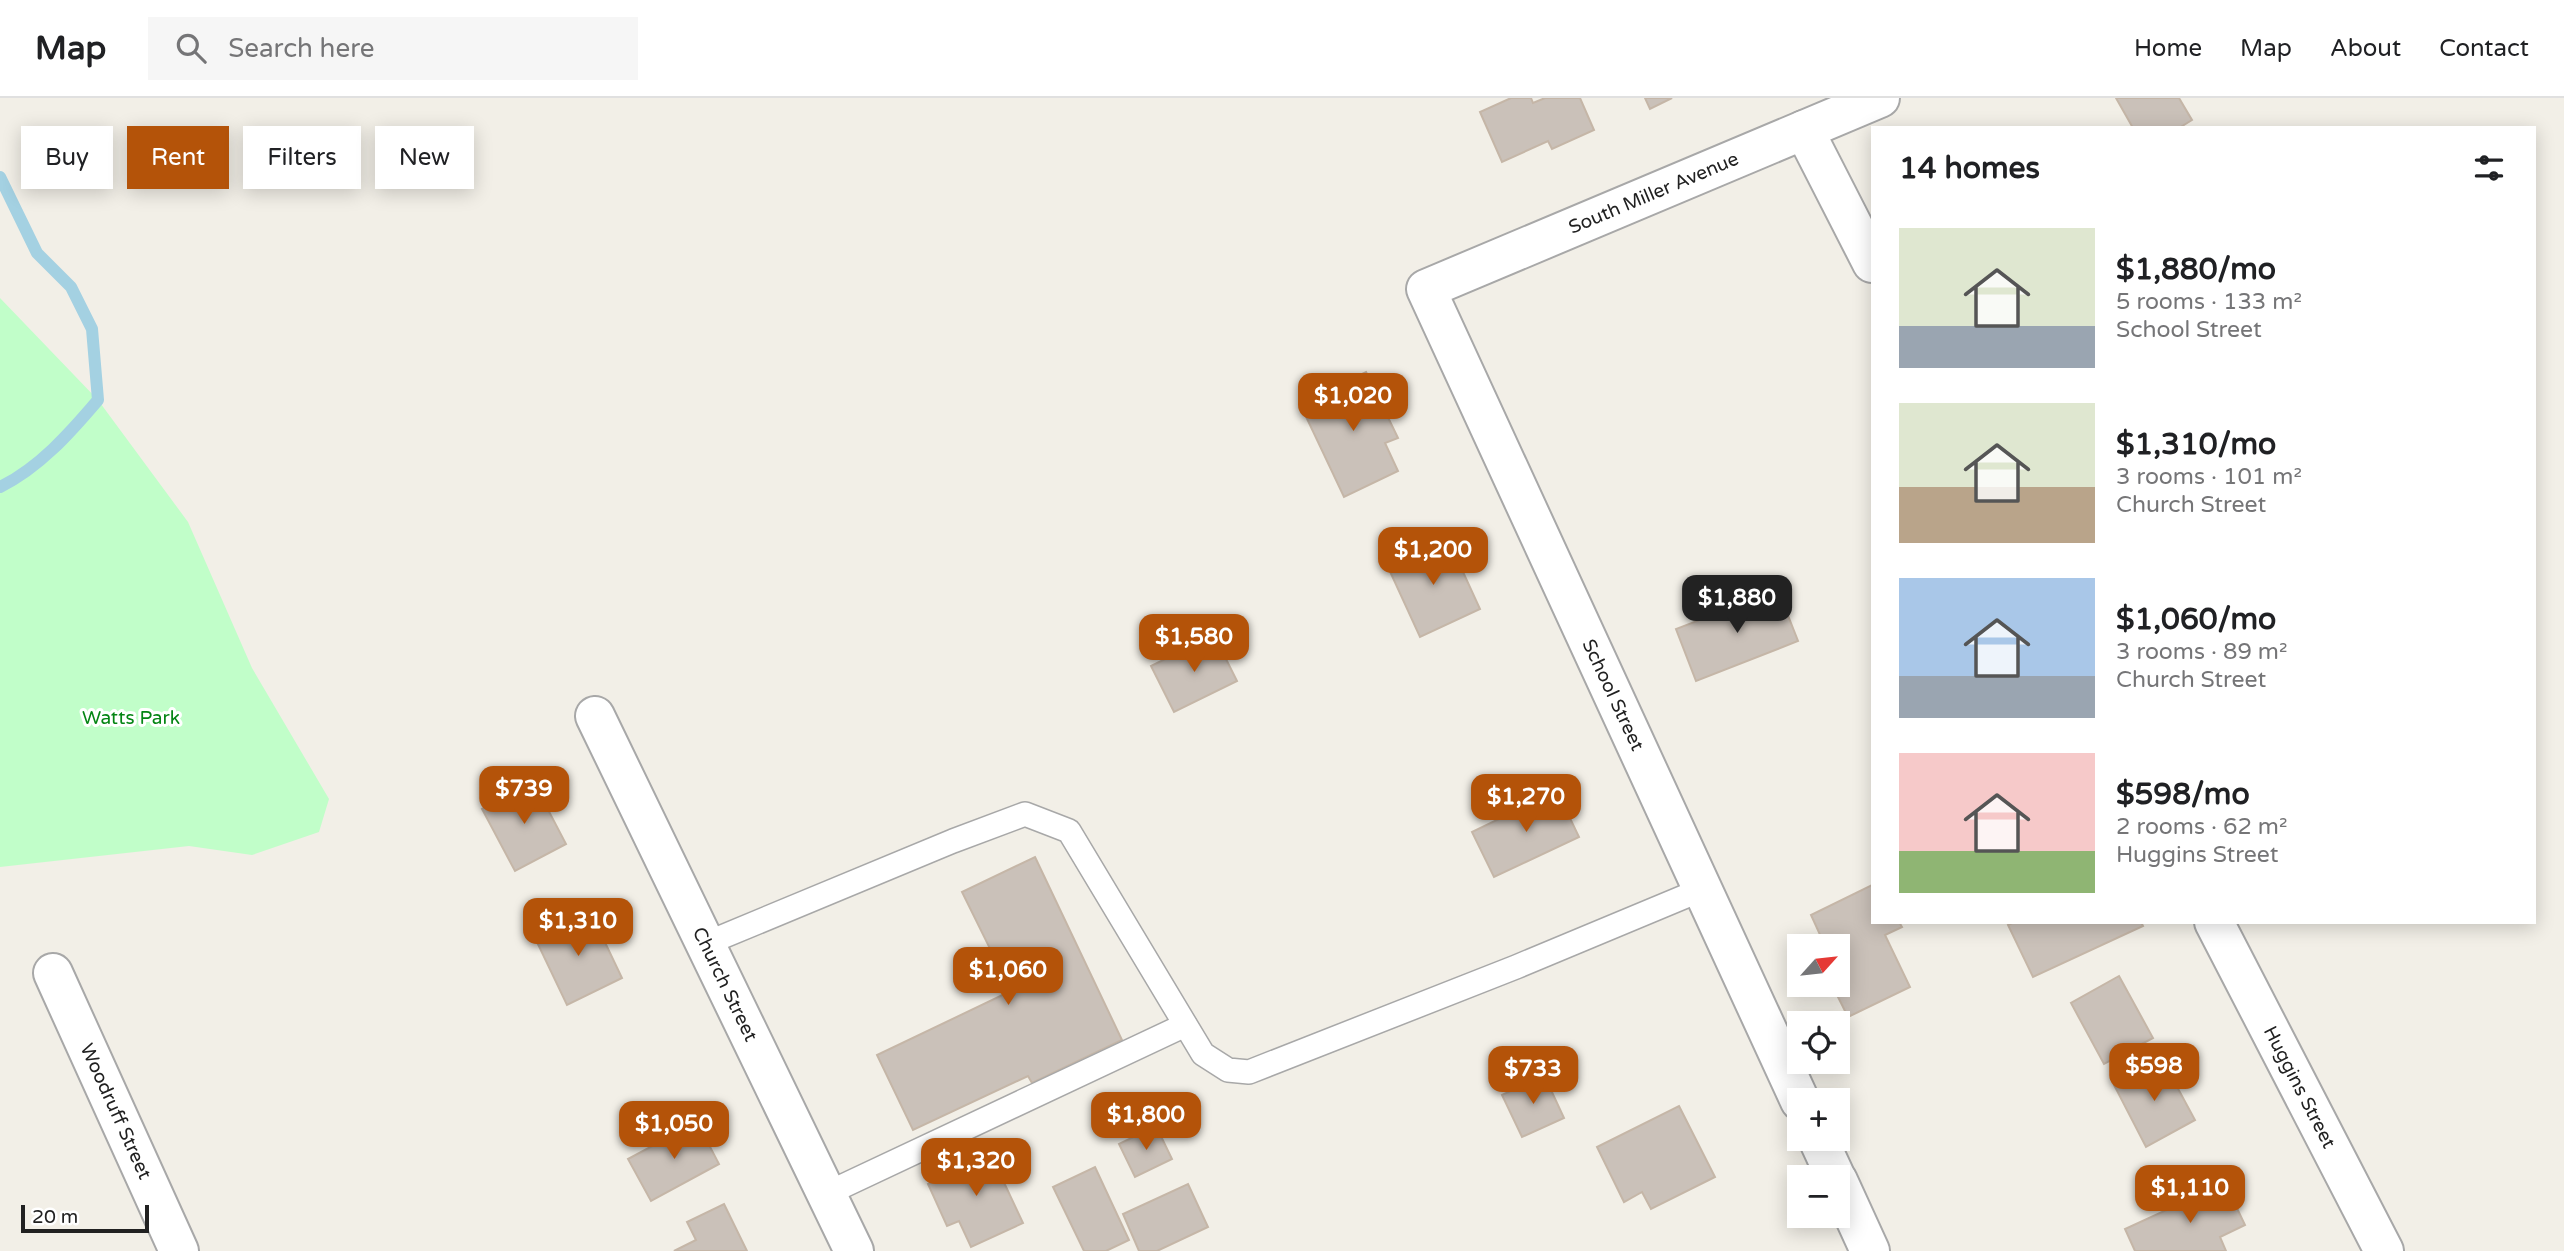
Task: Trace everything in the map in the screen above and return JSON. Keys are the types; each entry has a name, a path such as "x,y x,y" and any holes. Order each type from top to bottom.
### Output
{"street":[{"name":"South Miller Avenue","path":"1426,289 1880,98"},
{"path":"1804,130 1871,261"},
{"name":"School Street","path":"1426,289 1794,1088"},
{"name":"Church Street","path":"595,716 854,1251"},
{"name":"Huggins Street","path":"2215,924 2385,1251"},
{"name":"Woodruff Street","path":"53,973 179,1251"},
{"path":"1850,1208 1870,1251"}],"lane":[{"path":"705,944 1025,814 1069,831 1203,1054 1228,1070 1249,1072 1517,967 1703,889"},
{"path":"827,1194 1185,1025"}],"green space":[{"name":"Watts Park","path":"0,298 98,400 188,522 252,668 329,799 319,832 252,855 189,846 0,867"}],"building":[{"path":"1511,98 1531,98 1533,103 1545,98 1580,98 1594,130 1552,149 1548,141 1502,162 1480,112"},
{"path":"1645,98 1672,98 1650,109"},
{"path":"2116,98 2179,98 2192,120 2182,126 2132,126"},
{"path":"1366,372 1398,438 1385,443 1398,471 1344,497 1300,404"},
{"path":"1447,537 1480,609 1420,637 1387,565"},
{"path":"1778,590 1798,641 1696,681 1676,629"},
{"path":"1214,635 1237,681 1174,712 1151,666"},
{"path":"533,781 566,844 515,871 482,809"},
{"path":"1557,791 1579,837 1494,877 1472,832"},
{"path":"1035,857 1122,1040 1032,1083 1028,1076 913,1130 877,1055 1011,991 962,892"},
{"path":"1871,885 1871,924 1900,924 1902,927 1885,935 1910,987 1850,1016 1850,1011 1845,1011 1838,998 1850,998 1850,934 1820,934 1811,915"},
{"path":"590,911 622,978 567,1005 535,938"},
{"path":"2142,924 2143,926 2033,977 2008,925"},
{"path":"2119,976 2153,1038 2104,1064 2071,1003"},
{"path":"2162,1059 2195,1120 2146,1147 2114,1085"},
{"path":"1544,1075 1564,1118 1522,1137 1502,1095"},
{"path":"1679,1106 1715,1177 1651,1209 1642,1192 1624,1202 1597,1147"},
{"path":"697,1122 719,1164 651,1201 628,1159"},
{"path":"1156,1126 1172,1159 1135,1177 1119,1144"},
{"path":"985,1142 1023,1223 971,1247 959,1221 947,1226 928,1184 964,1168 958,1155"},
{"path":"1095,1167 1129,1240 1106,1251 1084,1251 1053,1187"},
{"path":"2225,1183 2245,1225 2220,1237 2226,1251 2135,1251 2125,1229"},
{"path":"1188,1184 1208,1227 1157,1251 1139,1251 1123,1214"},
{"path":"724,1204 747,1251 674,1251 696,1240 687,1222"}],"waterway":[{"path":"0,177 37,253 71,287 92,329 98,400 41,460 0,487"}]}
